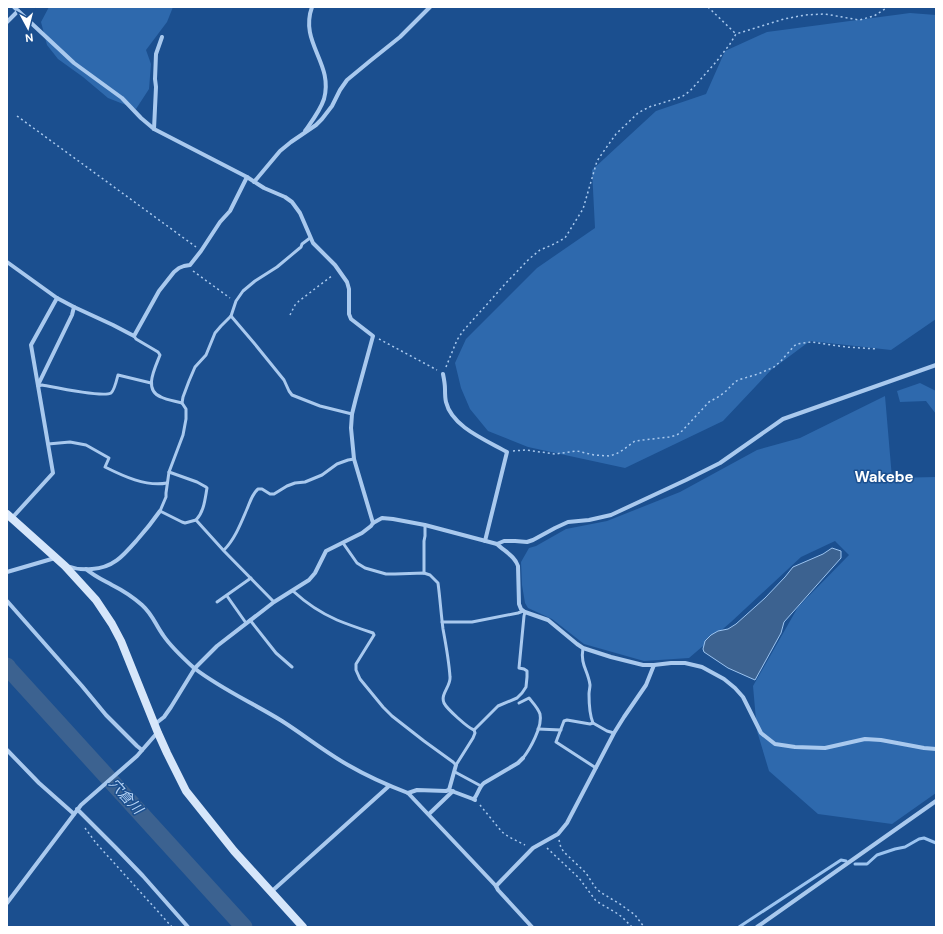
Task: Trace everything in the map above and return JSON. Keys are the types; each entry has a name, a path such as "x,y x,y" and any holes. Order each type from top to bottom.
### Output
{"main road":[{"path":"10,516 56,557 96,600 112,624 123,646 156,729 186,791 234,851 303,927"}],"street":[{"path":"14,7 74,63 122,98 154,129 247,177 264,188 285,197 292,202 300,213 313,243 340,271 347,282 349,289 349,314 351,319 373,336 352,414 354,459 373,523"},
{"path":"304,133 323,102 326,90 325,74 312,44 309,27 309,15 312,7"},
{"path":"254,182 280,151 316,125 328,113 340,90 348,80 400,37 430,7"},
{"path":"7,22 18,11"},
{"path":"154,129 156,54 162,37"},
{"path":"7,262 57,298 134,336 160,291 174,272 179,268 190,265 220,222 230,212 247,177"},
{"path":"10,516 53,473 31,345 57,298"},
{"path":"38,386 72,315 74,307"},
{"path":"497,544 504,541 527,542 568,522 589,520 611,515 720,463 783,419 936,365"},
{"path":"443,374 446,400 451,413 468,430 507,452 485,541"},
{"path":"65,566 74,569 101,568 117,561 132,546 160,511"},
{"path":"7,903 81,805 142,750 171,708 195,668 216,646 274,602 309,580 319,566 326,551 362,533 373,523 382,518 425,525 497,544 517,562 520,604 521,609 524,612 548,620 583,648 643,665 685,663 702,667 724,679 735,688 743,698 762,733 775,744 795,747 826,748 865,738 936,749"},
{"path":"7,572 56,557"},
{"path":"86,569 92,575 114,586 142,605 152,616 167,640 195,668 224,688 284,722 347,764 389,786 408,792 496,886 532,927"},
{"path":"7,602 106,715 142,750"},
{"path":"496,886 533,848 556,836 562,830 614,733 646,685 654,665"},
{"path":"7,750 74,814"},
{"path":"408,792 417,790 451,790 475,800 481,786 484,783 518,763 523,758"},
{"path":"429,814 451,790 456,765"},
{"path":"271,892 389,786"},
{"path":"757,927 936,801"},
{"path":"77,810 143,876 188,927"}],"lane":[{"path":"182,403 195,367 206,355 215,333 231,316 236,301 255,281 277,267 310,238"},
{"path":"231,316 284,380 292,395 320,406 352,414"},
{"path":"134,336 136,339 158,352 160,355 151,383 153,392 159,397 182,403 186,409 186,419 182,435 169,472 166,497 160,511 185,523 196,520 202,511 207,488 197,482 169,472"},
{"path":"38,386 42,385 104,394 111,393 113,391 118,375 151,383"},
{"path":"48,444 70,442 86,445 109,458 105,466 114,472 137,481 159,484 167,483"},
{"path":"224,550 236,532 252,496 258,489 274,494 287,486 305,482 322,475 337,464 354,459"},
{"path":"196,520 274,602"},
{"path":"424,573 425,525"},
{"path":"343,543 357,563 365,568 380,573 391,574 424,573 430,575 438,583 442,622 447,646 451,680 443,698 444,703 462,722 474,730"},
{"path":"218,602 251,578"},
{"path":"293,591 312,607 337,620 373,633 374,635 356,664 356,670 360,679 392,716 456,765 473,738 475,733 474,730 498,706 517,698 526,687 527,671 519,668 524,612 472,622 442,622"},
{"path":"227,596 276,654 292,667"},
{"path":"583,648 583,664 590,684 589,698 591,719 593,723"},
{"path":"519,703 529,698 539,713 540,721 528,751 523,758"},
{"path":"596,768 556,742 564,721 566,720 590,724 593,723 607,731 614,733"},
{"path":"538,729 561,730"},
{"path":"455,772 481,786"}],"path":[{"path":"708,7 736,34"},
{"path":"373,336 443,374 457,340 463,331 506,283 529,259 540,250 552,246 565,238 583,209 597,161 616,134 638,113 649,107 683,96 690,91 716,62 736,34 805,15 825,14 859,20 874,16 888,7"},
{"path":"17,116 201,251"},
{"path":"190,265 193,271 236,301"},
{"path":"290,316 295,305 299,301 340,271"},
{"path":"507,452 526,450 554,454 577,451 609,456 623,450 635,441 669,437 677,434 682,431 709,402 718,398 735,382 774,367 797,344 811,342 846,347 877,349"},
{"path":"475,800 502,832 517,842 533,848"},
{"path":"84,827 172,927"},
{"path":"556,836 560,842 561,848 586,873 595,887 600,892 635,915 644,927"},
{"path":"543,843 579,878 596,901 616,912 632,927"}],"shaded area":[{"path":"49,7 173,7 167,22 146,50 151,64 149,89 136,109 108,98 58,59 47,45 41,22"},
{"path":"910,13 936,15 936,319 891,350 810,341 771,370 723,421 625,468 528,447 488,431 470,409 461,388 455,363 466,339 537,268 595,228 592,170 656,111 706,94 725,51 767,32"},
{"path":"920,383 936,391 936,414 926,401 900,402 897,391"},
{"path":"885,396 892,478 936,477 936,793 892,824 818,814 769,771 757,731 753,686 798,607 849,555 835,541 801,557 731,622 689,658 644,661 584,644 552,619 528,608 525,603 522,585 521,562 529,548 536,546 566,529 607,521 680,492 757,450 800,438"},
{"path":"832,548 841,551 841,558 784,622 781,633 755,680 728,668 704,652 703,649 705,641 711,635 718,631 728,629 736,624 765,598 793,567 823,554"}],"waterway":[{"name":"穴倉川","path":"7,666 244,927"},
{"path":"855,864 867,864 877,855 905,847 919,839 924,838 936,843"},
{"path":"739,927 841,860 846,861"}],"district":[{"name":"Wakebe","path":"884,477"}]}
